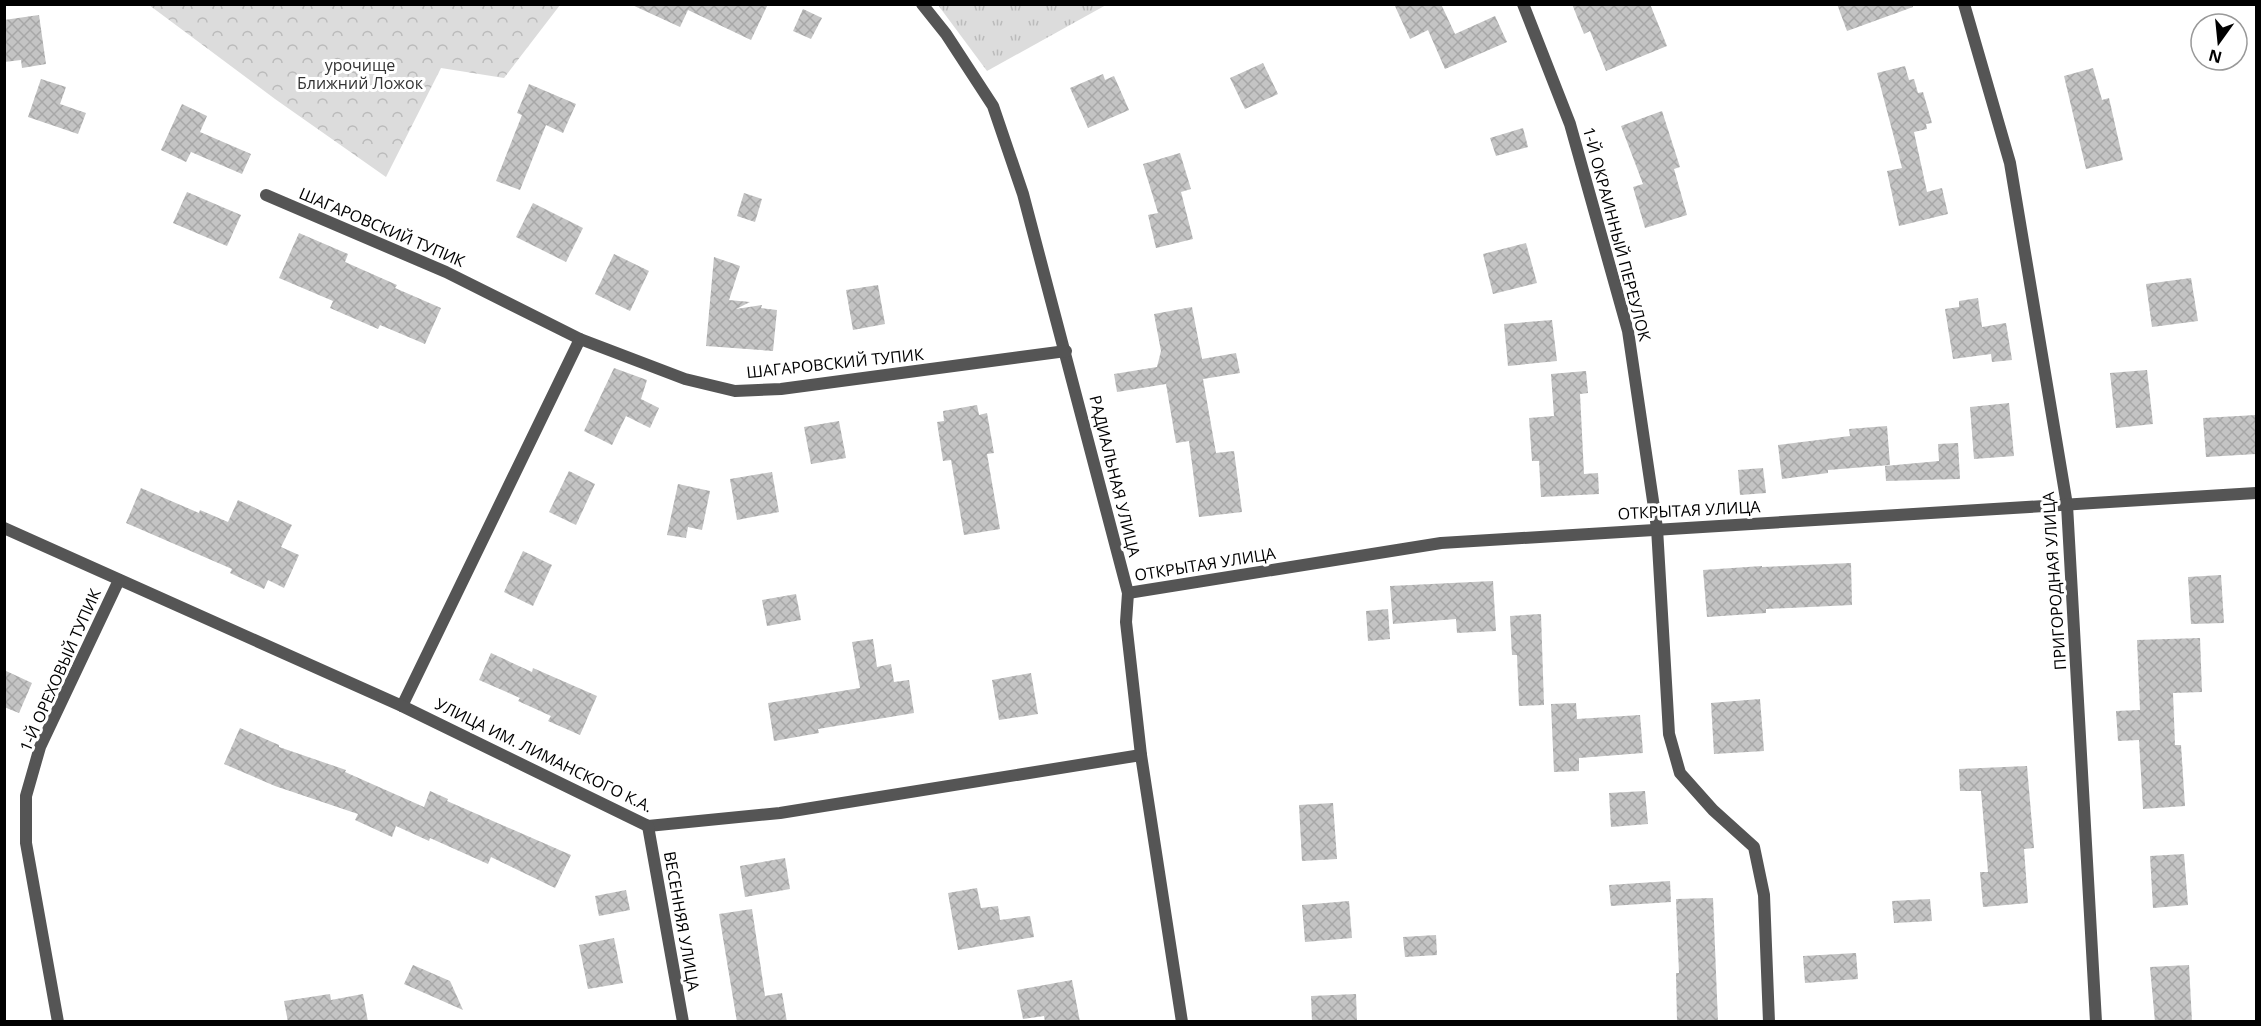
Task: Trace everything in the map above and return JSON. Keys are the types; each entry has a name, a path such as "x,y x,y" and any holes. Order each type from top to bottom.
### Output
{"street":[{"name":"РАДИАЛЬНАЯ УЛИЦА","path":"922,4 946,34 993,106 1023,194 1128,593 1126,622 1141,755 1182,1022"},
{"name":"1-Й ОКРАИННЫЙ ПЕРЕУЛОК","path":"1522,4 1570,124 1628,331 1658,528 1669,734 1680,773 1713,810 1754,847 1764,895 1769,1022"},
{"name":"ПРИГОРОДНАЯ УЛИЦА","path":"1964,4 2010,164 2067,505 2096,1022"},
{"name":"ШАГАРОВСКИЙ ТУПИК","path":"266,195 446,272 580,339 685,379 735,391 781,389 1066,351"},
{"path":"402,706 580,339"},
{"name":"ОТКРЫТАЯ УЛИЦА","path":"1128,593 1441,543 2256,493"},
{"name":"УЛИЦА ИМ. ЛИМАНСКОГО К.А.","path":"4,528 402,706 648,826 780,813 1141,755"},
{"name":"1-Й ОРЕХОВЫЙ ТУПИК","path":"58,1022 26,843 26,796 40,747 119,580"},
{"name":"ВЕСЕННЯЯ УЛИЦА","path":"648,826 683,1022"}],"green space":[{"name":"урочище Ближний Ложок","path":"149,5 560,5 504,78 441,68 386,177 275,99"},
{"path":"938,5 1106,5 987,71"}],"building":[{"path":"630,4 768,4 751,40 688,10 680,27"},
{"path":"1394,4 1441,4 1455,34 1495,16 1507,42 1445,69 1428,30 1410,39"},
{"path":"1572,4 1650,4 1667,46 1606,71 1590,31 1584,34"},
{"path":"1837,4 1913,4 1913,7 1847,31"},
{"path":"803,9 822,18 811,39 793,31"},
{"path":"39,15 46,64 22,68 21,60 4,62 4,20"},
{"path":"1263,63 1278,94 1245,109 1230,78"},
{"path":"1905,66 1909,80 1914,79 1918,93 1923,92 1932,123 1926,124 1927,129 1914,132 1927,192 1942,188 1948,214 1899,226 1887,171 1902,168 1877,73"},
{"path":"2093,68 2102,100 2109,98 2123,160 2086,169 2064,76"},
{"path":"1103,74 1105,80 1114,76 1129,110 1088,128 1070,88"},
{"path":"41,79 66,87 60,104 86,113 78,134 28,117"},
{"path":"529,84 576,104 563,133 546,125 520,190 496,181 522,115 517,113"},
{"path":"182,104 207,116 200,132 251,154 242,174 191,152 186,162 161,150"},
{"path":"1662,111 1680,167 1674,169 1687,215 1645,228 1633,187 1643,184 1621,126"},
{"path":"1523,128 1528,147 1496,156 1490,138"},
{"path":"1180,153 1191,189 1181,192 1193,239 1156,248 1148,215 1158,213 1143,164"},
{"path":"187,192 241,215 227,246 173,223"},
{"path":"744,193 762,199 755,222 737,216"},
{"path":"533,203 583,228 566,262 516,237"},
{"path":"299,233 348,254 345,262 397,285 395,288 441,308 425,344 380,325 378,329 330,308 333,301 279,278"},
{"path":"1526,243 1537,283 1493,294 1483,254"},
{"path":"614,254 649,271 630,311 595,294"},
{"path":"714,257 740,266 729,300 750,302 736,309 762,305 761,308 777,310 773,351 706,346"},
{"path":"2191,278 2198,321 2152,327 2146,284"},
{"path":"878,285 885,324 853,330 846,290"},
{"path":"1978,298 1982,327 2006,323 2012,360 1992,362 1991,354 1953,359 1945,309 1959,307 1959,301"},
{"path":"1192,307 1202,359 1236,353 1240,373 1203,379 1216,453 1234,451 1242,512 1199,517 1189,441 1176,443 1166,384 1117,392 1114,374 1157,367 1161,351 1154,314"},
{"path":"1552,320 1557,361 1508,366 1504,324"},
{"path":"614,368 647,380 641,399 659,408 650,428 626,416 612,445 584,431"},
{"path":"2147,370 2153,424 2116,428 2110,373"},
{"path":"1586,371 1588,393 1580,394 1584,474 1598,473 1599,494 1541,497 1539,461 1532,461 1529,418 1554,416 1551,374"},
{"path":"2009,403 2014,456 1974,459 1970,407"},
{"path":"977,405 979,415 987,413 994,453 987,454 1000,529 964,535 951,460 943,461 937,422 944,421 943,411"},
{"path":"2256,415 2256,454 2206,457 2203,418"},
{"path":"839,421 846,458 811,464 804,427"},
{"path":"1887,426 1890,465 1828,470 1828,473 1782,479 1778,445 1850,436 1849,429"},
{"path":"1958,443 1960,479 1886,481 1885,466 1939,461 1938,444"},
{"path":"1763,468 1766,493 1740,495 1738,470"},
{"path":"569,471 595,484 576,525 549,512"},
{"path":"772,472 779,512 737,520 730,479"},
{"path":"678,484 710,491 702,530 688,527 686,538 667,535"},
{"path":"141,488 199,513 200,510 228,522 238,500 292,525 281,547 299,555 284,588 268,580 264,589 230,573 232,569 126,523"},
{"path":"523,551 552,565 533,606 504,592"},
{"path":"1851,563 1852,605 1766,609 1766,613 1707,617 1703,570"},
{"path":"2221,575 2224,623 2191,624 2188,577"},
{"path":"1493,581 1496,631 1457,633 1456,619 1393,624 1390,586"},
{"path":"796,594 801,620 767,626 762,600"},
{"path":"1388,609 1390,639 1368,641 1366,611"},
{"path":"1541,614 1544,705 1519,706 1517,655 1512,655 1510,616"},
{"path":"2200,638 2202,692 2173,693 2175,745 2181,745 2185,806 2143,809 2139,740 2118,741 2116,711 2140,710 2137,640"},
{"path":"873,639 877,667 891,664 894,682 909,680 914,713 818,729 819,733 774,741 768,703 860,688 852,642"},
{"path":"491,653 532,672 533,668 597,696 580,735 548,721 551,716 518,701 520,698 479,680"},
{"path":"4,670 32,683 19,713 4,707"},
{"path":"1031,673 1038,714 999,720 992,680"},
{"path":"1760,699 1764,751 1714,754 1711,703"},
{"path":"1576,703 1577,719 1640,715 1643,753 1579,758 1579,771 1554,772 1551,704"},
{"path":"240,728 279,747 346,770 345,772 424,807 430,791 448,799 447,801 571,855 555,888 491,857 488,864 430,838 429,841 396,826 392,837 355,820 358,814 275,786 224,764"},
{"path":"2027,766 2034,848 2024,849 2028,903 1983,907 1980,872 1988,872 1981,791 1960,791 1959,769"},
{"path":"1645,791 1648,824 1611,827 1609,793"},
{"path":"1333,803 1337,859 1302,861 1299,805"},
{"path":"2184,854 2188,905 2153,908 2150,856"},
{"path":"785,858 790,889 745,897 740,866"},
{"path":"1670,881 1671,902 1611,906 1609,885"},
{"path":"977,888 981,908 998,906 1000,920 1030,916 1034,937 958,950 948,893"},
{"path":"626,890 630,910 599,916 595,896"},
{"path":"1713,898 1718,1022 1677,1022 1676,973 1679,973 1676,899"},
{"path":"1930,899 1932,921 1894,923 1892,901"},
{"path":"1349,901 1352,938 1305,942 1302,905"},
{"path":"752,909 765,996 782,993 787,1022 737,1022 719,914"},
{"path":"1436,935 1437,955 1405,957 1403,937"},
{"path":"614,938 623,983 588,989 579,945"},
{"path":"1856,953 1858,979 1805,983 1803,956"},
{"path":"413,965 450,981 463,1010 404,984"},
{"path":"2189,965 2192,1022 2155,1022 2150,967"},
{"path":"1072,980 1080,1022 1045,1022 1044,1016 1023,1019 1017,990"},
{"path":"330,994 331,1000 363,994 368,1022 288,1022 284,1001"},
{"path":"1356,994 1357,1022 1312,1022 1311,996"}]}
